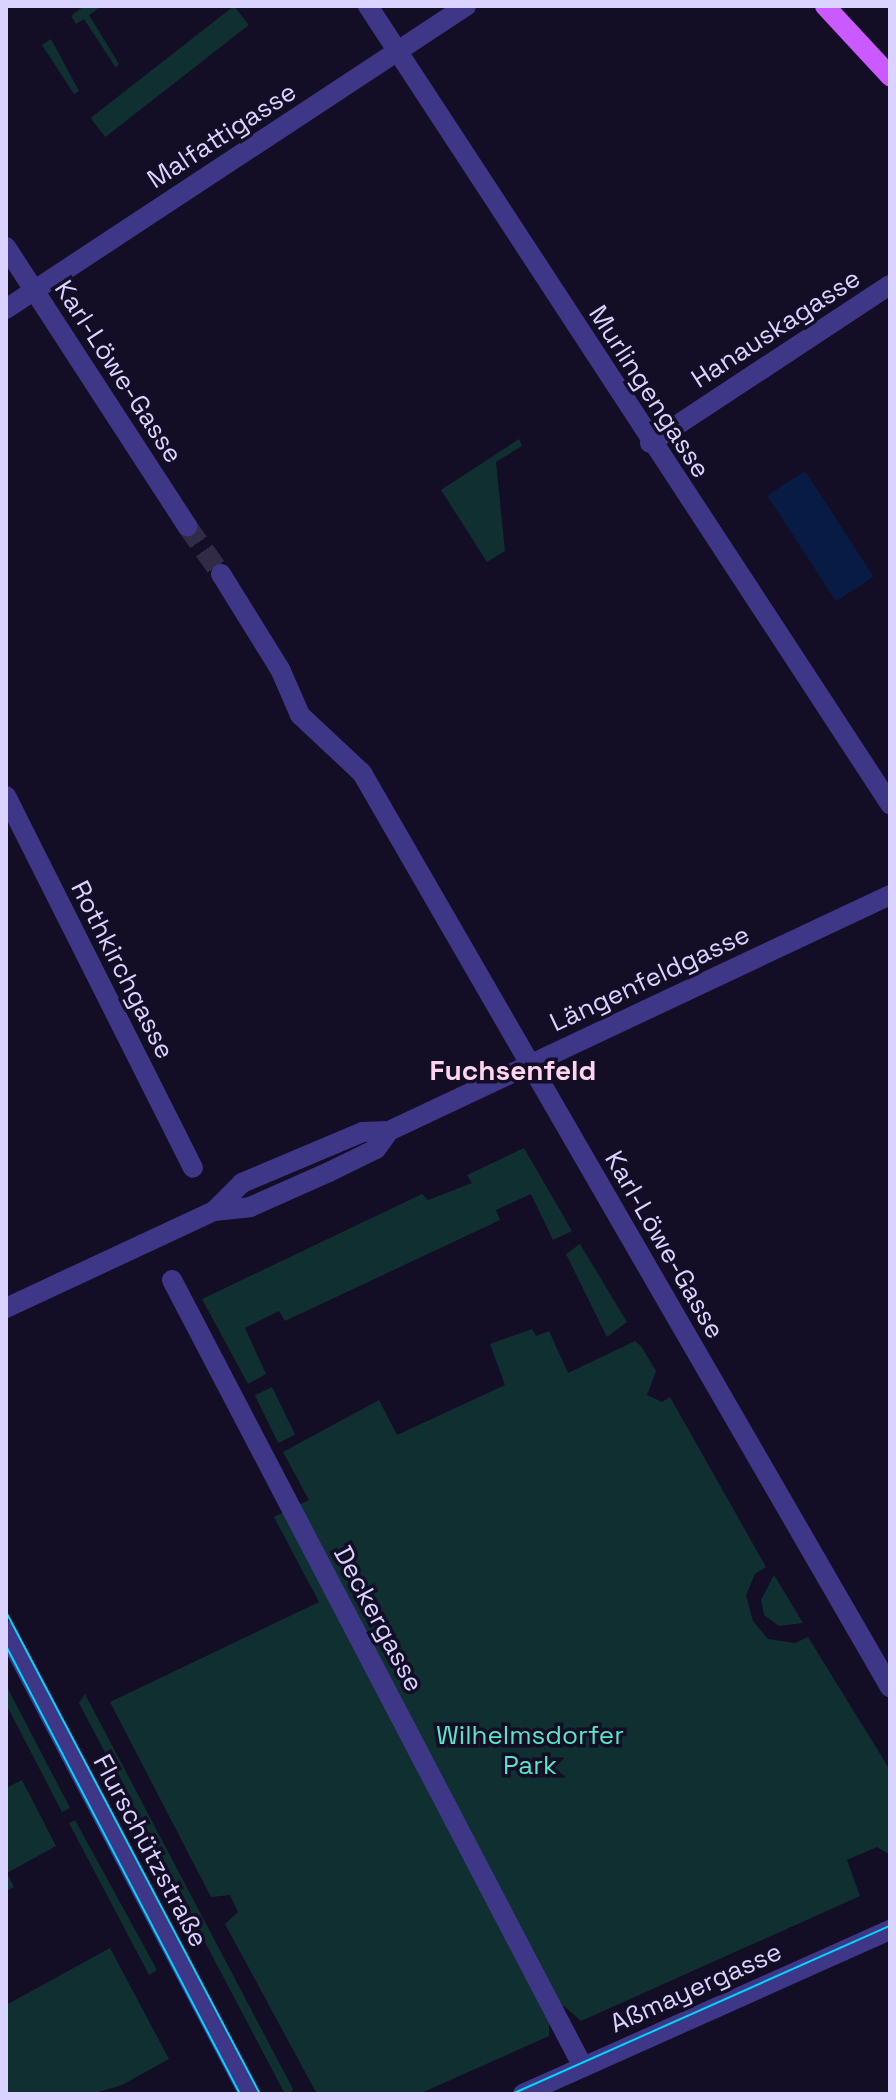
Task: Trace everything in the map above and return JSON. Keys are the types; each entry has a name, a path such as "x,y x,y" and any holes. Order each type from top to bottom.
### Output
{"main road":[{"path":"825,6 890,76"}],"street":[{"name":"Murlingengasse","path":"368,6 650,443 890,804"},
{"name":"Malfattigasse","path":"6,309 466,6"},
{"name":"Karl-Löwe-Gasse","path":"6,247 187,526"},
{"name":"Hanauskagasse","path":"650,443 890,285"},
{"name":"Karl-Löwe-Gasse","path":"221,574 280,669 300,715 362,773 890,1687"},
{"name":"Rothkirchgasse","path":"6,796 193,1168"},
{"name":"Längenfeldgasse","path":"6,1308 214,1211 242,1183 363,1132 389,1131 890,895"},
{"name":"Deckergasse","path":"172,1280 583,2067"},
{"name":"Flurschützstraße","path":"6,1631 249,2094"},
{"name":"Aßmayergasse","path":"533,2092 890,1930"}],"green space":[{"path":"84,6 102,6 89,15 119,64 116,68 84,19 76,24 71,16"},
{"path":"234,6 249,25 105,137 91,118"},
{"path":"51,39 79,91 74,94 42,45"},
{"path":"519,439 522,446 496,462 505,551 487,562 441,490"},
{"path":"524,1148 572,1231 553,1240 531,1194 496,1210 500,1220 285,1321 279,1311 245,1328 266,1374 248,1384 202,1299 422,1194 428,1200 472,1183 467,1175"},
{"path":"580,1244 627,1322 607,1337 566,1254"},
{"name":"Wilhelmsdorfer Park","path":"532,1329 536,1336 549,1331 568,1373 635,1341 641,1346 656,1371 647,1395 662,1402 670,1397 766,1567 755,1574 746,1595 753,1621 768,1639 795,1643 808,1637 890,1770 890,1855 877,1847 847,1860 860,1896 581,2021 564,2006 549,2012 549,2036 419,2094 317,2094 225,1924 238,1912 230,1895 211,1897 110,1702 319,1602 274,1517 309,1500 283,1452 379,1400 397,1435 505,1385 490,1344"},
{"path":"272,1387 295,1435 278,1443 255,1395"},
{"path":"774,1575 803,1623 779,1626 764,1615 761,1600"},
{"path":"6,1685 70,1808 62,1812 6,1704"},
{"path":"85,1694 293,2089 291,2094 285,2094 79,1703"},
{"path":"22,1780 56,1846 7,1873 14,1887 6,1891 6,1788"},
{"path":"75,1820 157,1970 149,1975 69,1823"},
{"path":"110,1948 169,2059 122,2085 92,2094 6,2094 6,2005"}],"water":[{"path":"805,471 874,577 836,601 767,496"}],"tunnel":[{"path":"187,526 221,574"}],"tram line":[{"path":"6,1612 260,2094"},
{"path":"6,1646 240,2094"},
{"path":"512,2094 890,1926"}],"district":[{"name":"Fuchsenfeld","path":"513,1070"}]}
